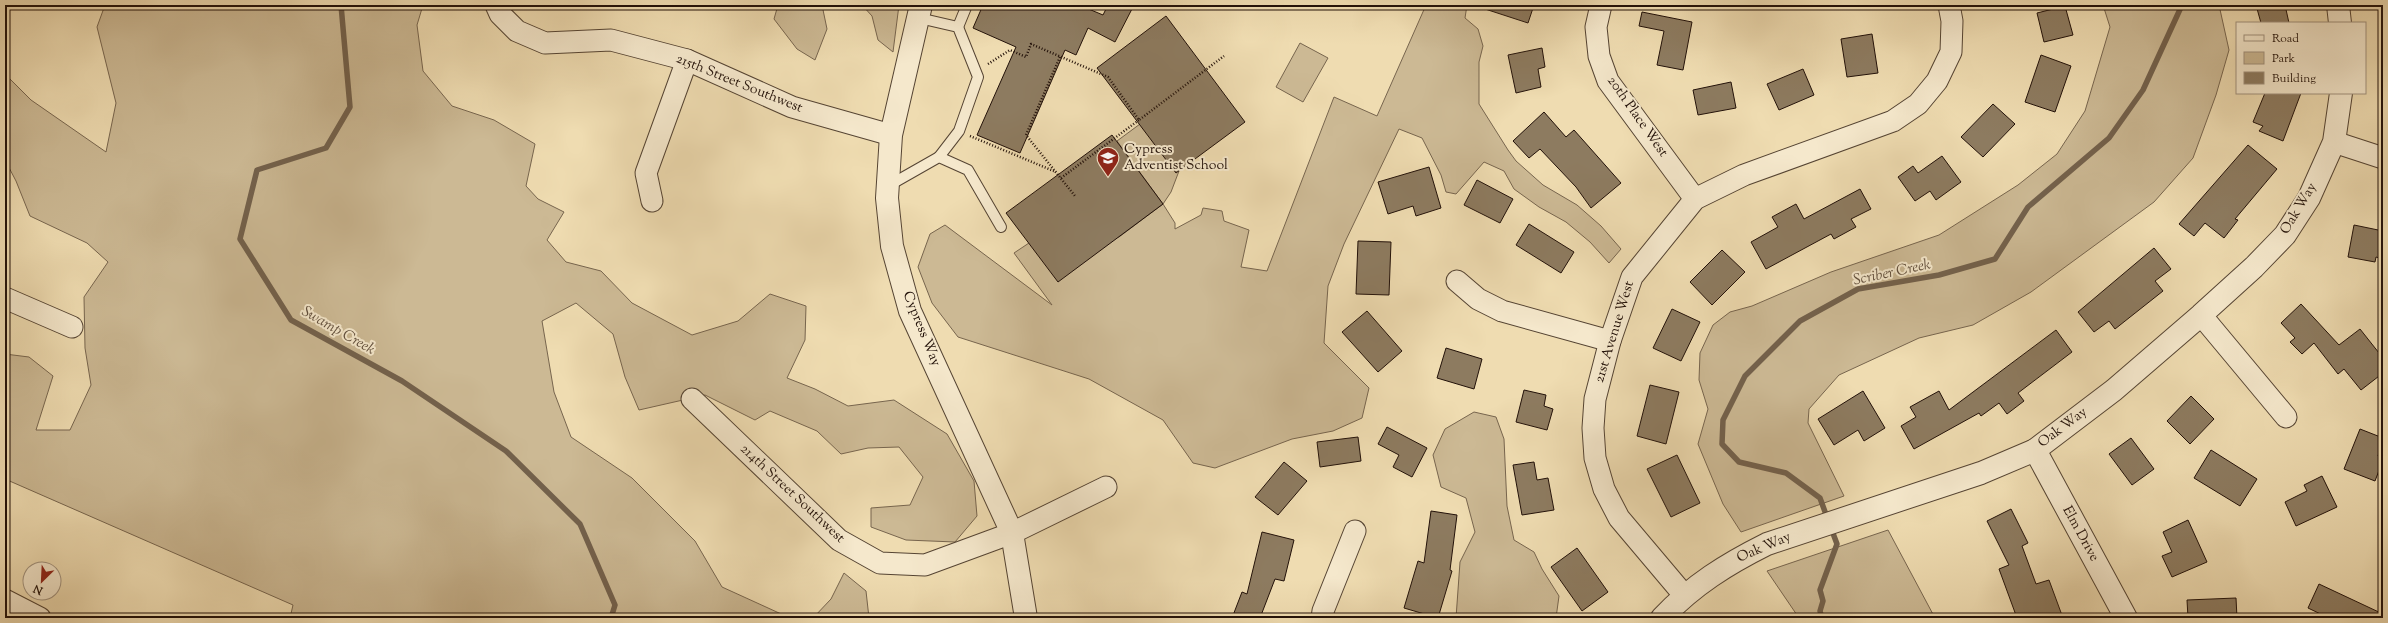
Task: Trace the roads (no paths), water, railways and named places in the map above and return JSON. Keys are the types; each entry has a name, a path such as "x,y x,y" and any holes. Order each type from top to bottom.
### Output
{"street":[{"name":"20th Place West","path":"1601,5 1596,27 1599,56 1608,81 1695,199"},
{"name":"21st Avenue West","path":"1684,595 1619,518 1604,489 1595,458 1593,428 1595,399 1610,341 1632,277 1695,199 1744,175 1893,121 1918,104 1937,81 1951,52 1952,21 1948,5"},
{"path":"2338,5 2340,22"},
{"name":"215th Street Southwest","path":"498,10 518,31 545,42 611,40 687,60 792,107 891,135"},
{"name":"Cypress Way","path":"920,12 891,135 888,186 892,246 910,311 1012,533 1026,618"},
{"path":"652,201 646,173 687,60"},
{"name":"Oak Way","path":"1662,618 1684,595 1702,580 1744,555 1767,544 1981,473 2034,450 2114,390 2202,315 2285,235 2309,198 2334,142 2341,94"},
{"path":"2334,142 2383,158"},
{"path":"1457,281 1478,299 1502,311 1610,341"},
{"path":"5,298 72,327"},
{"path":"2202,315 2286,417"},
{"name":"214th Street Southwest","path":"692,399 839,540 880,563 924,564 1012,533 1106,487"},
{"name":"Elm Drive","path":"2034,450 2126,618"},
{"path":"1322,618 1323,610 1355,532"},
{"path":"5,600 40,618"}],"lane":[{"path":"958,27 967,5"},
{"path":"888,186 939,157 959,131 977,84 977,70 958,27 920,12"},
{"path":"939,157 968,170 1001,228"}],"waterway":[{"name":"Swamp Creek","path":"341,5 350,107 326,148 257,170 240,239 291,320 402,381 506,451 580,524 615,605 611,618"},
{"name":"Scriber Creek","path":"1828,520 1820,498 1786,473 1739,462 1722,444 1723,420 1745,376 1800,321 1858,289 1939,275 1995,259 2028,207 2109,138 2143,90 2182,5"},
{"name":"Scriber Creek","path":"1822,618 1820,611 1823,601 1820,590 1837,544 1831,528"}],"place":[{"name":"Cypress Adventist School","path":"1108,178"}]}
